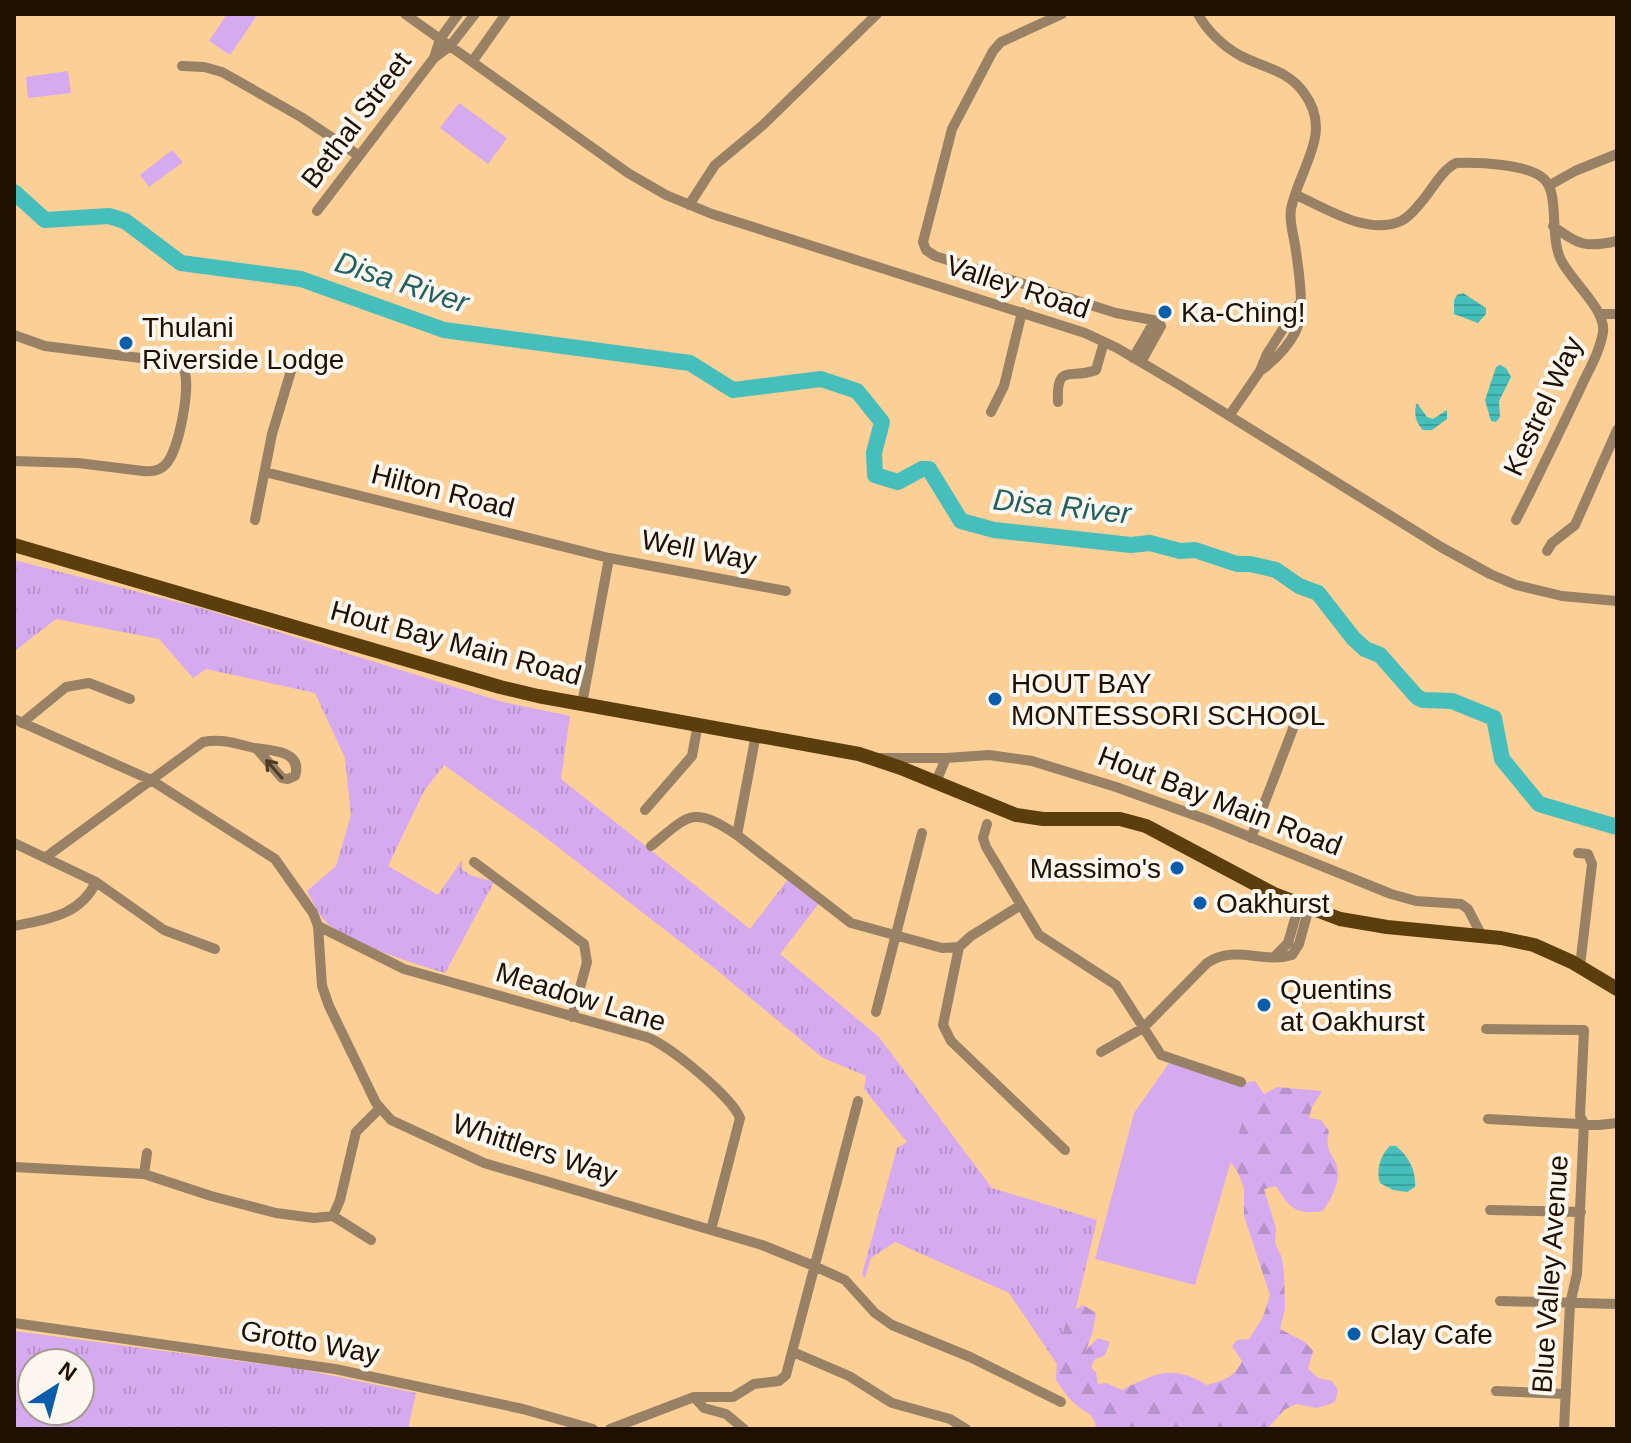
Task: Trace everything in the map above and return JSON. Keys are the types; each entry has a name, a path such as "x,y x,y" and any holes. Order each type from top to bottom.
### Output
{"main road":[{"name":"Hout Bay Main Road","path":"14,545 489,684 582,704 841,750 936,782 1016,815 1043,819 1120,819 1146,826 1304,906 1366,925 1482,936 1534,945 1580,966 1617,989"}],"street":[{"name":"Valley Road","path":"405,14 628,173 689,205 1022,312 1104,342 1490,574 1516,585 1553,594 1617,601"},
{"path":"472,62 506,14"},
{"path":"689,205 715,165 763,125 877,14"},
{"path":"1062,14 1001,42 993,51 952,129 924,235 924,246 935,256 1107,311 1146,317 1154,322 1137,360"},
{"path":"1198,14 1223,43 1242,57 1288,77 1309,100 1317,125 1316,143 1296,195 1291,220 1299,274 1299,304 1267,354 1259,373 1229,416"},
{"name":"Bethal Street","path":"434,58 440,39 456,16"},
{"path":"456,16 472,18"},
{"name":"Bethal Street","path":"317,211 434,58 450,46 472,18"},
{"path":"182,66 222,72 301,117 358,155"},
{"path":"1296,195 1359,223 1379,226 1400,222 1410,216 1445,171 1456,163 1529,170 1550,185 1617,154"},
{"name":"Kestrel Way","path":"1516,520 1601,340 1603,327 1599,314 1560,260 1553,226 1550,185"},
{"path":"1553,226 1582,245 1617,241"},
{"path":"991,412 1004,386 1022,312"},
{"path":"1599,314 1617,314"},
{"path":"14,335 45,346 170,361 183,368 187,383 174,452 166,465 158,470 53,461 14,461"},
{"path":"1058,402 1057,389 1063,375 1096,370 1104,342"},
{"path":"255,520 276,419 294,361"},
{"path":"1547,551 1552,543 1575,525 1617,430"},
{"name":"Hilton Road","path":"265,472 609,558"},
{"name":"Well Way","path":"582,704 609,558 786,591"},
{"path":"18,721 66,687 89,683 130,699"},
{"path":"1251,838 1299,713"},
{"name":"Whittlers Way","path":"18,721 151,780 271,855 313,913 321,948 322,986 329,1006 380,1108 400,1125 484,1163 762,1245 813,1269 842,1278 875,1313 892,1325 970,1357 1061,1402"},
{"path":"645,810 692,756 698,724"},
{"path":"737,835 756,734"},
{"path":"46,857 203,742 219,740 256,748"},
{"name":"Hout Bay Main Road","path":"874,759 989,755 1024,759 1116,787 1401,897 1461,904 1468,909 1482,936"},
{"path":"936,782 946,758"},
{"path":"651,846 681,821 693,817 708,818 737,835 851,923 942,948 959,947"},
{"path":"987,824 983,838 986,847 1043,939 1116,985 1163,1056 1241,1082"},
{"path":"876,1012 922,833"},
{"path":"14,843 96,882 164,930 215,949"},
{"path":"1578,853 1589,855 1592,864 1580,966"},
{"path":"474,862 584,944 587,962 572,1017"},
{"path":"14,926 67,913 85,899 96,882"},
{"path":"1021,905 959,947 943,1016 943,1029 951,1041 1065,1150"},
{"path":"1101,1052 1143,1028 1212,959 1228,953 1272,958 1288,943 1304,906"},
{"name":"Meadow Lane","path":"318,926 394,965 426,976 660,1042 736,1109 740,1124 711,1230"},
{"path":"321,948 352,944"},
{"name":"Blue Valley Avenue","path":"1486,1029 1584,1030 1580,1116 1584,1123 1581,1212 1577,1274 1570,1304 1564,1429"},
{"path":"610,1429 694,1397 733,1397 754,1384 782,1379 788,1372 858,1101"},
{"path":"333,1216 344,1187 356,1132 380,1108"},
{"path":"1488,1119 1584,1123"},
{"name":"Blue Valley Avenue","path":"1584,1123 1617,1123"},
{"path":"144,1174 147,1153"},
{"path":"14,1167 144,1174 276,1213 314,1218 333,1216 371,1240"},
{"path":"1490,1210 1581,1212"},
{"path":"1500,1301 1617,1304"},
{"name":"Grotto Way","path":"14,1323 335,1369 523,1409 593,1429"},
{"path":"793,1352 849,1376 892,1403 950,1419 966,1429"},
{"path":"1496,1391 1566,1394"},
{"path":"694,1397 704,1408 726,1414 744,1429"}],"green space":[{"path":"227,14 252,14 256,17 230,55 209,41"},
{"path":"68,71 71,93 28,98 26,77"},
{"path":"459,103 507,138 488,164 440,128"},
{"path":"172,150 183,162 149,187 140,175"},
{"path":"14,560 205,609 503,702 570,716 561,779 750,929 789,878 820,902 780,954 879,1037 992,1188 1097,1220 1061,1370 1009,1293 895,1242 871,1258 865,1278 862,1274 897,1148 907,1142 864,1089 866,1076 823,1058 713,967 541,834 444,765 424,791 388,866 438,895 462,860 462,869 466,872 494,882 445,973 383,952 337,931 321,916 307,891 336,866 351,815 345,758 315,693 206,669 193,678 159,639 56,619 16,650 14,656"},
{"path":"1172,1059 1253,1085 1195,1285 1095,1259 1134,1113"},
{"path":"1255,1081 1264,1094 1277,1087 1322,1091 1309,1118 1321,1120 1329,1131 1329,1150 1338,1174 1335,1189 1323,1211 1300,1211 1285,1200 1276,1186 1264,1189 1276,1228 1275,1243 1284,1273 1285,1309 1280,1329 1305,1342 1313,1351 1308,1369 1318,1378 1332,1381 1338,1390 1335,1402 1317,1408 1296,1404 1284,1410 1267,1429 1096,1429 1091,1416 1071,1401 1056,1380 1057,1357 1068,1314 1083,1305 1096,1313 1086,1350 1098,1338 1110,1342 1105,1355 1094,1360 1091,1368 1096,1372 1098,1384 1106,1383 1122,1390 1164,1373 1195,1378 1207,1385 1228,1378 1242,1361 1232,1346 1237,1340 1249,1339 1263,1317 1270,1295 1244,1216 1244,1188 1237,1171 1221,1149 1236,1084"},
{"path":"14,1331 300,1369 416,1393 408,1429 14,1429"}],"water":[{"path":"1463,293 1486,308 1486,314 1478,323 1454,314 1454,300"},
{"path":"1500,365 1511,377 1499,401 1500,417 1496,422 1491,421 1485,400 1496,367"},
{"path":"1417,403 1427,417 1433,419 1447,410 1447,419 1432,430 1423,430 1416,418"},
{"path":"1390,1146 1401,1150 1413,1169 1415,1187 1407,1192 1393,1190 1380,1183 1380,1163"}],"waterway":[{"name":"Disa River","path":"14,192 45,220 109,216 125,221 181,263 301,279 444,330 690,363 733,390 821,379 857,391 882,422 874,453 875,475 898,482 922,469 929,469 961,521 994,530 1131,545 1150,543 1180,551 1195,550 1237,564 1276,570 1299,586 1318,593 1353,638 1365,649 1380,655 1417,697 1452,701 1494,718 1502,759 1539,804 1617,827"}],"place":[{"name":"Ka-Ching!","path":"1165,312"},
{"name":"Thulani Riverside Lodge","path":"126,343"},
{"name":"HOUT BAY MONTESSORI SCHOOL","path":"995,699"},
{"name":"Massimo's","path":"1177,868"},
{"name":"Oakhurst","path":"1200,903"},
{"name":"Quentins at Oakhurst","path":"1264,1005"},
{"name":"Clay Cafe","path":"1354,1334"}]}
